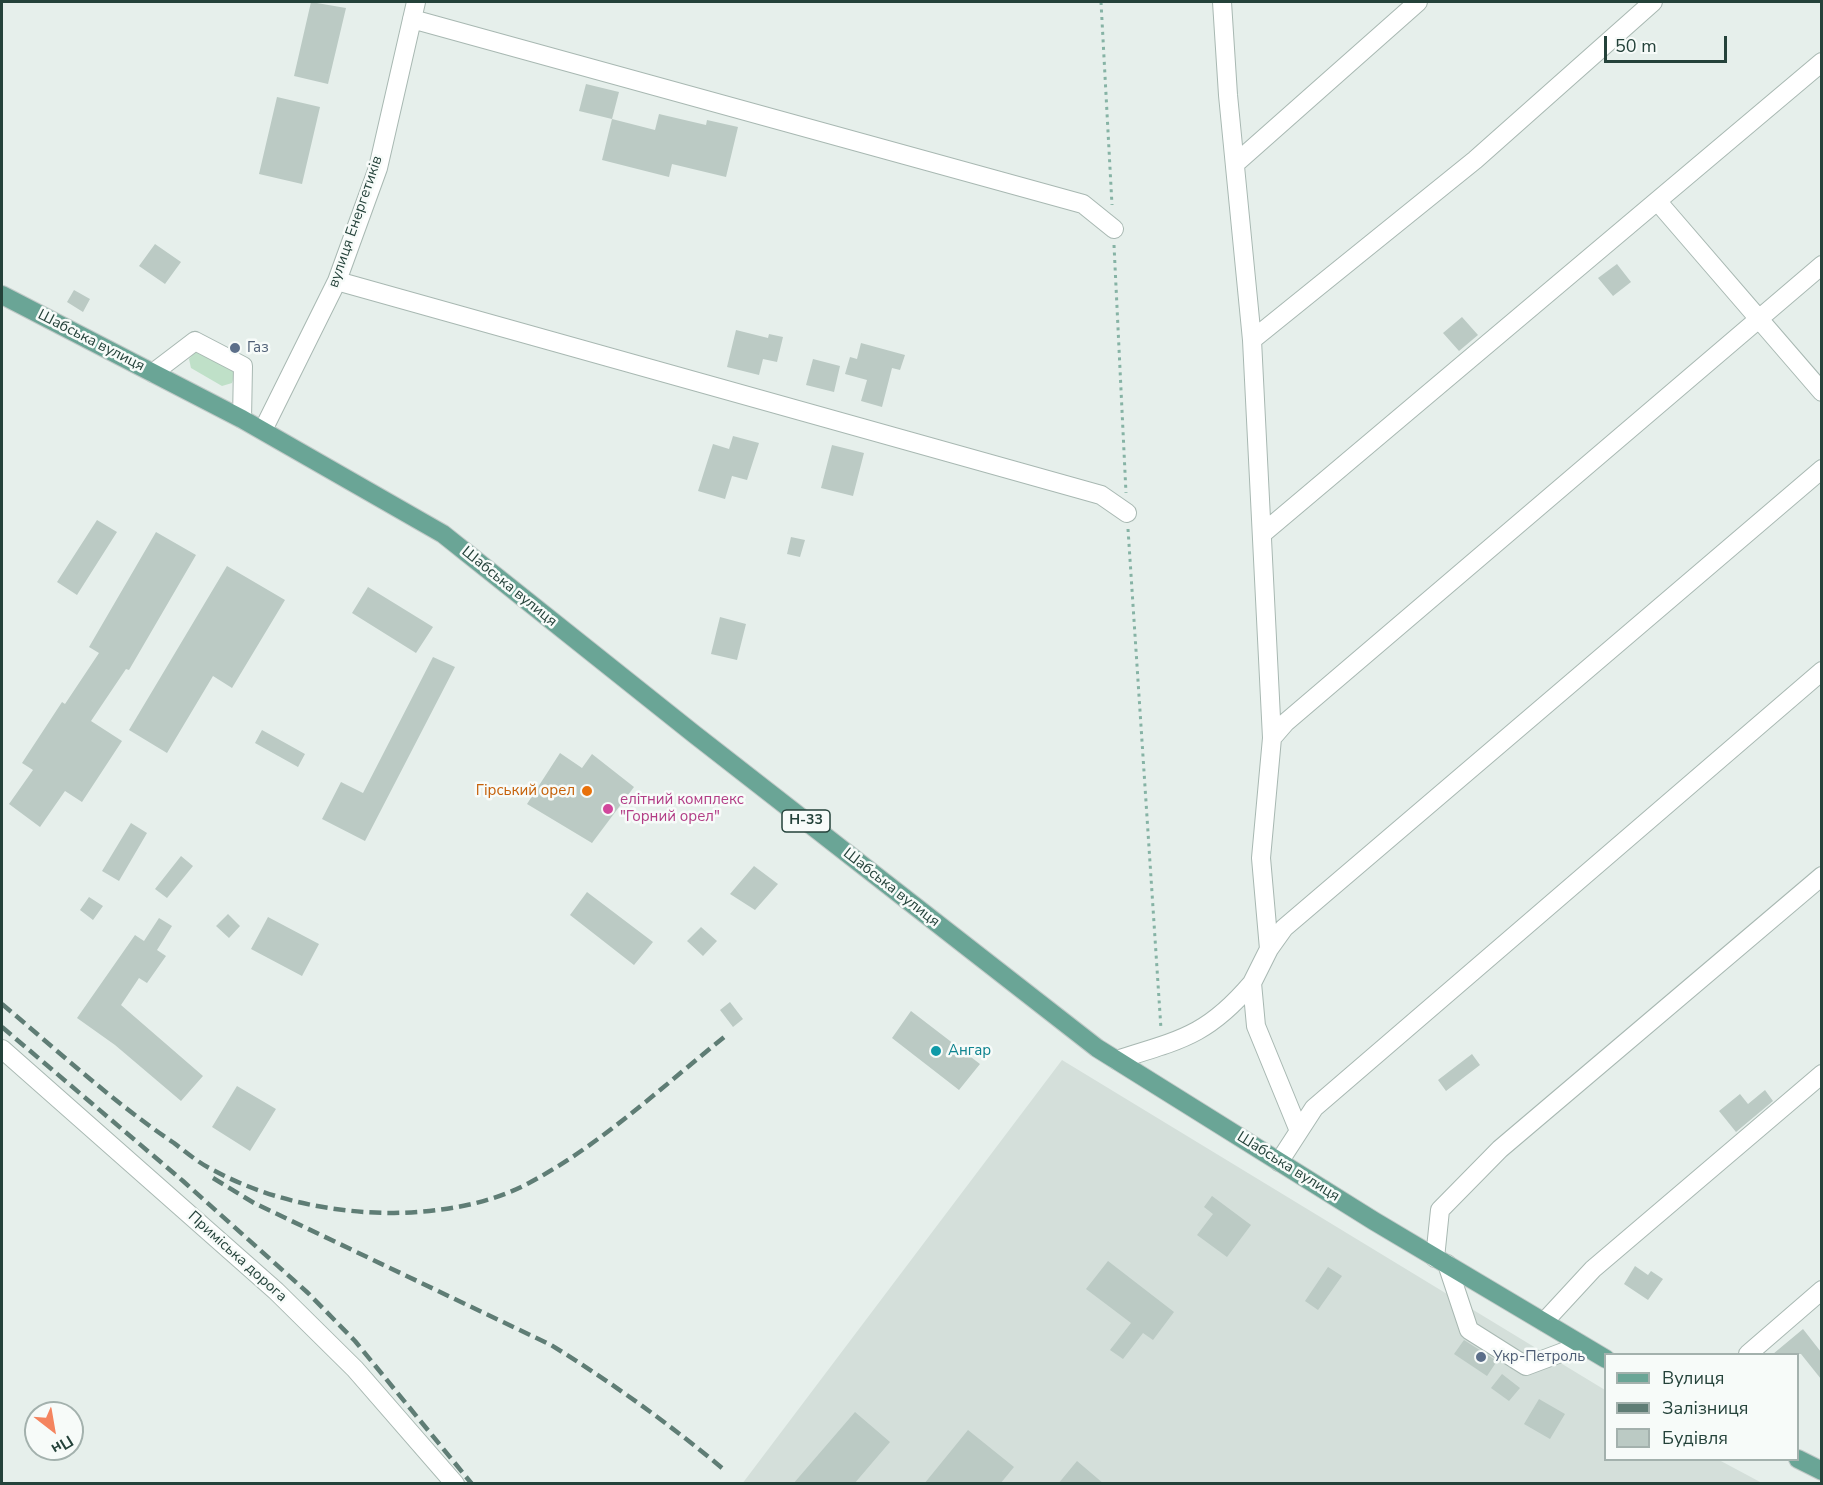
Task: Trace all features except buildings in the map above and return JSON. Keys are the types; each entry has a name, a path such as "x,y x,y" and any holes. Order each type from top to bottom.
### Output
{"main road":[{"name":"Шабська вулиця","path":"2,295 263,430 443,534 694,735 1096,1048 1441,1261 1604,1358"},
{"path":"1799,1460 1821,1471"}],"street":[{"path":"1222,2 1234,164 1252,340 1262,534 1272,738 1261,858 1269,949"},
{"path":"1234,164 1418,2"},
{"path":"1252,340 1475,160 1653,2"},
{"path":"414,10 1083,204 1114,229"},
{"name":"вулиця Енергетиків","path":"263,430 337,281 378,168 414,10"},
{"path":"1262,534 1658,202 1821,62"},
{"path":"1658,202 1821,392"},
{"path":"1272,738 1294,715 1821,264"},
{"path":"337,281 1101,495 1127,513"},
{"path":"153,373 195,341 243,366 242,419"},
{"path":"1116,1060 1184,1039 1209,1026 1230,1009 1252,983 1269,949 1284,928 1821,469"},
{"path":"1279,1162 1314,1107 1821,671"},
{"path":"1582,1345 1527,1366 1469,1330 1441,1261 1440,1210 1500,1149 1821,876"},
{"path":"1252,983 1256,1026 1299,1131"},
{"name":"Приміська дорога","path":"2,1049 276,1291 355,1369 455,1484"},
{"path":"1544,1322 1593,1269 1821,1074"},
{"path":"1749,1353 1821,1290"}],"shaded area":[{"path":"1062,1060 1604,1389 1604,1461 1721,1461 1762,1483 742,1484"}],"green space":[{"path":"196,351 233,367 235,373 232,383 222,386 191,368 189,359"}],"railway":[{"path":"2,1004 129,1111 209,1168 257,1190 302,1203 348,1211 394,1213 463,1206 497,1197 529,1183 607,1132 728,1034"},
{"path":"2,1027 183,1181 308,1293 355,1341 472,1484"},
{"path":"213,1178 254,1203 551,1345 639,1404 722,1468"}],"place":[{"name":"Газ","path":"235,348"},
{"name":"Гірський орел","path":"587,791"},
{"name":"елітний комплекс \"Горний орел\"","path":"608,809"},
{"name":"Ангар","path":"936,1051"},
{"name":"Укр-Петроль","path":"1481,1357"}]}
